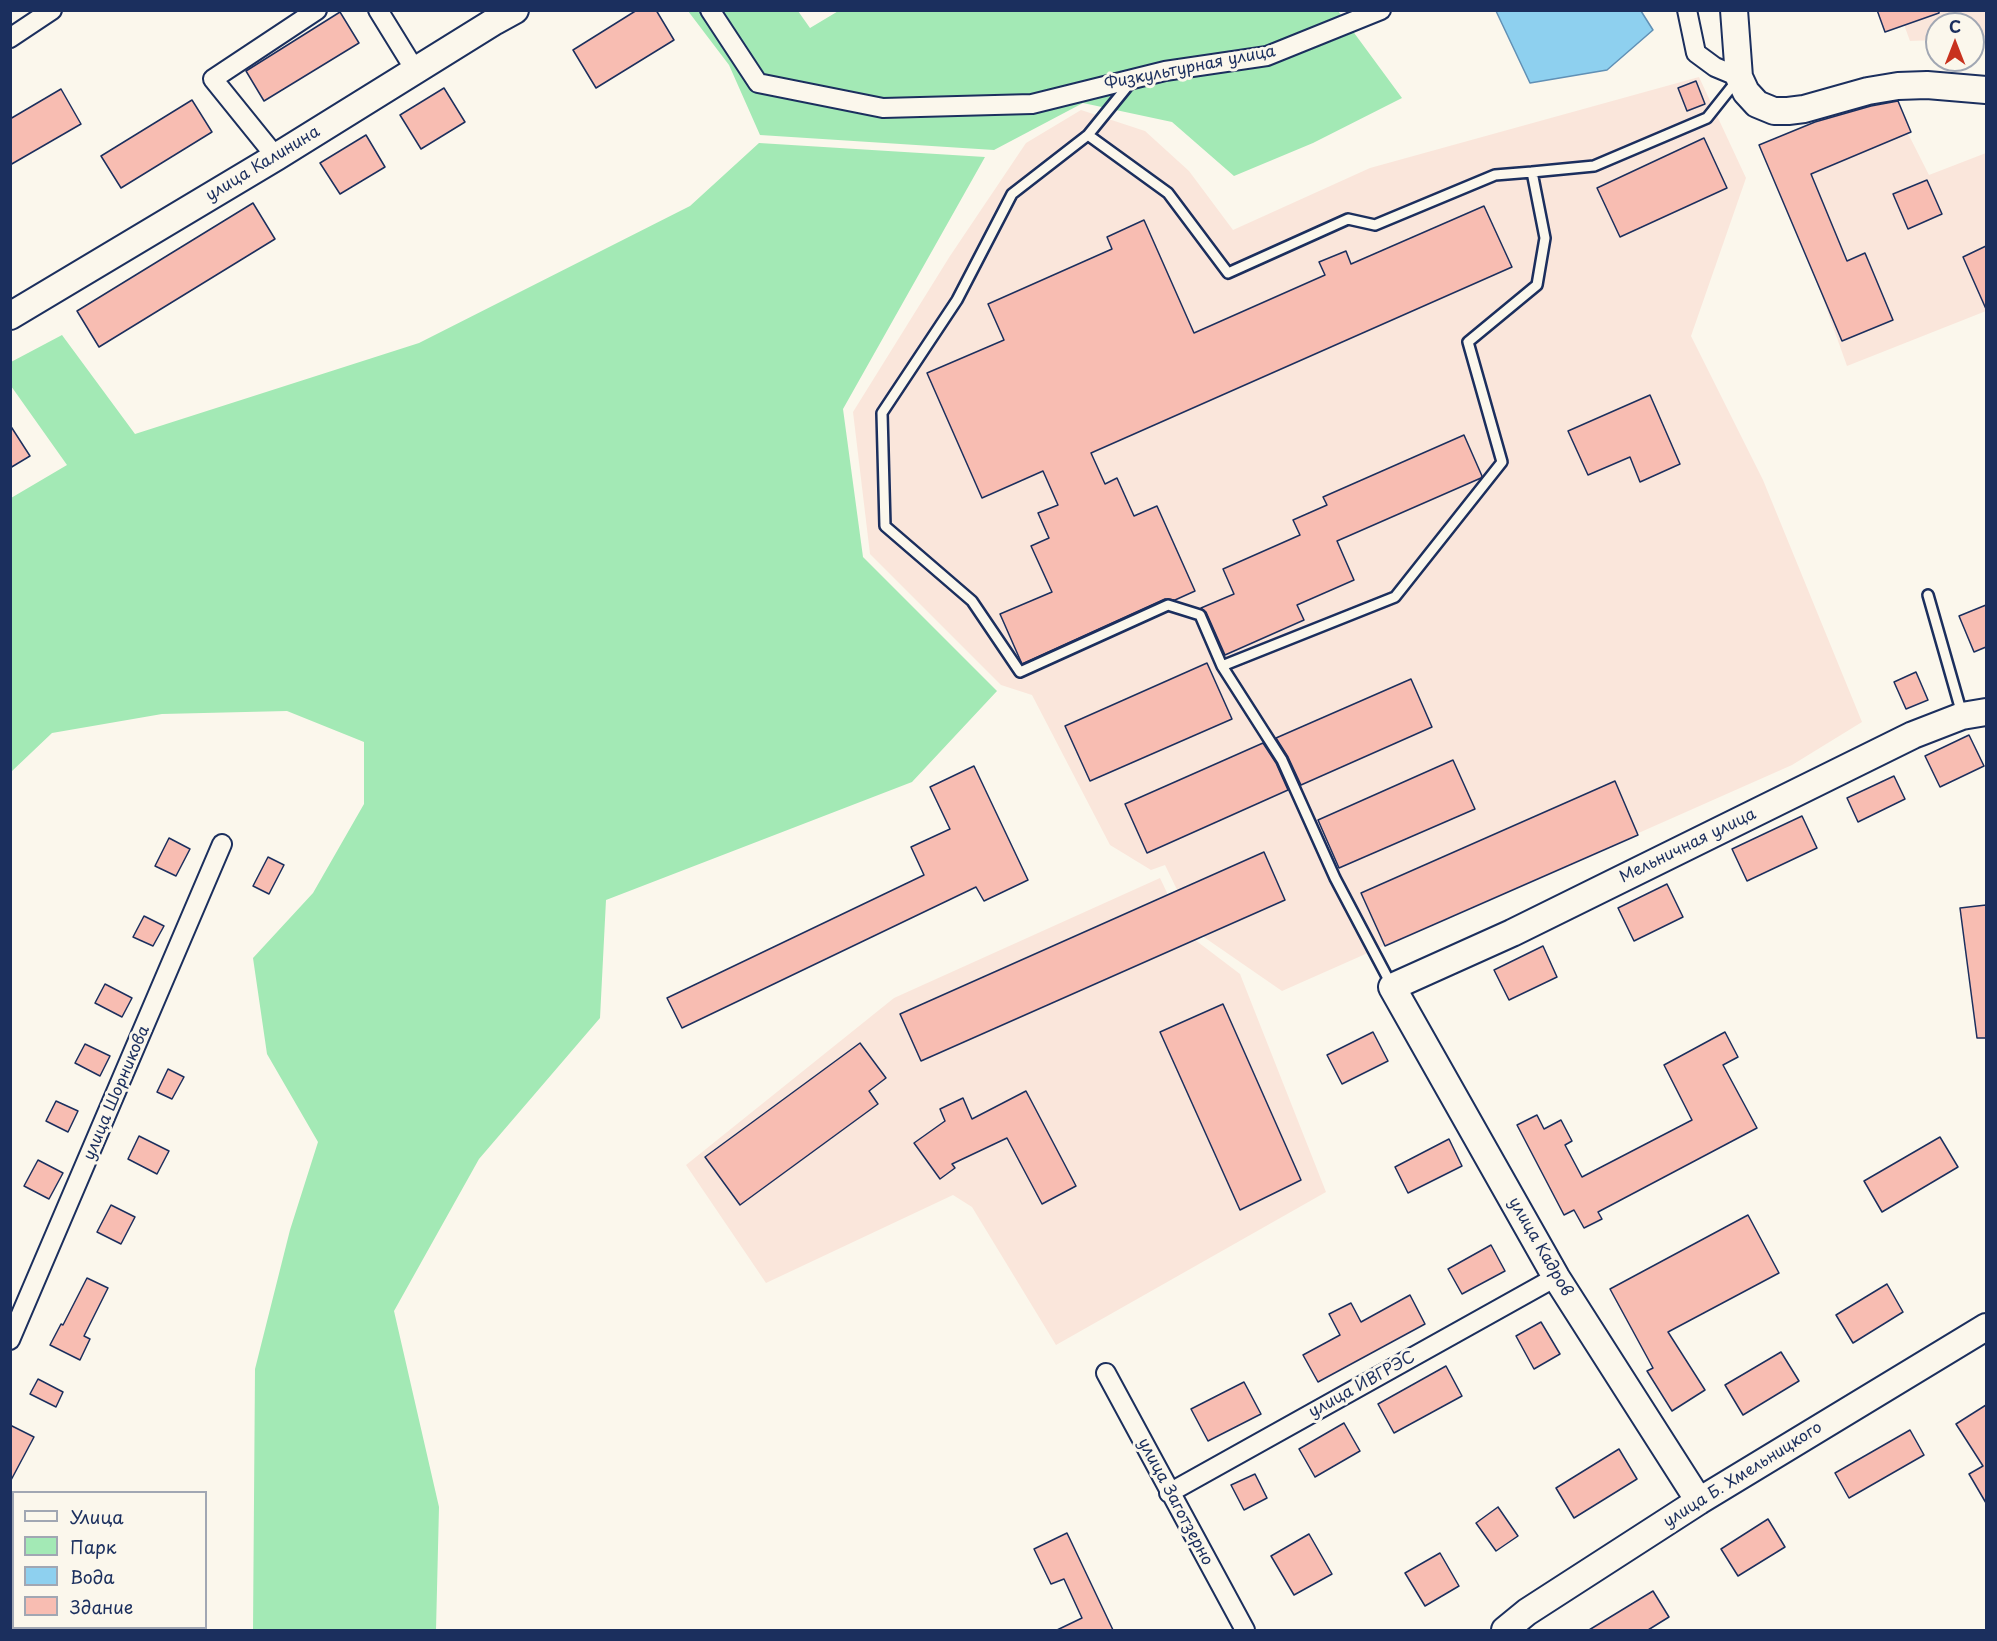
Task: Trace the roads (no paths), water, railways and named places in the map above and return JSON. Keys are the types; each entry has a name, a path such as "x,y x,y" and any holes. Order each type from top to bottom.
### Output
{"street":[{"path":"13,30 52,10"},
{"path":"276,158 213,79 317,10"},
{"path":"378,10 415,70"},
{"name":"Физкультурная улица","path":"710,10 758,83 883,108 1032,104 1134,77 1267,56 1382,10"},
{"path":"1687,10 1696,53 1715,68 1739,77"},
{"path":"1734,10 1739,77 1746,92 1757,104 1774,111 1804,109 1868,91 1898,86 1927,85 1986,90"},
{"name":"улица Калинина","path":"10,316 276,158 504,14"},
{"name":"Мельничная улица","path":"1392,987 1512,933 1913,735 1974,714"},
{"name":"улица Шорникова","path":"10,1340 222,844"},
{"name":"улица Кадров","path":"1392,987 1556,1277 1699,1501"},
{"name":"улица ИВГРЭС","path":"1169,1493 1556,1277"},
{"name":"улица Б. Хмельницкого","path":"1505,1630 1527,1612 1699,1501 1986,1327"},
{"name":"улица Заготзерно","path":"1106,1373 1245,1630"}],"lane":[{"path":"1134,77 1088,135 1012,195 957,300 882,413 885,526 972,601 1020,672 1168,605 1200,615 1222,666 1282,760 1335,878 1392,987"},
{"path":"1088,135 1168,193 1228,273 1348,219 1375,225 1495,175 1594,166 1707,118 1739,77"},
{"path":"1222,666 1395,597 1502,462 1468,342 1537,285 1545,238 1532,172"},
{"path":"1928,595 1974,714"}],"water":[{"path":"1496,11 1641,11 1653,30 1607,70 1530,83"}]}
